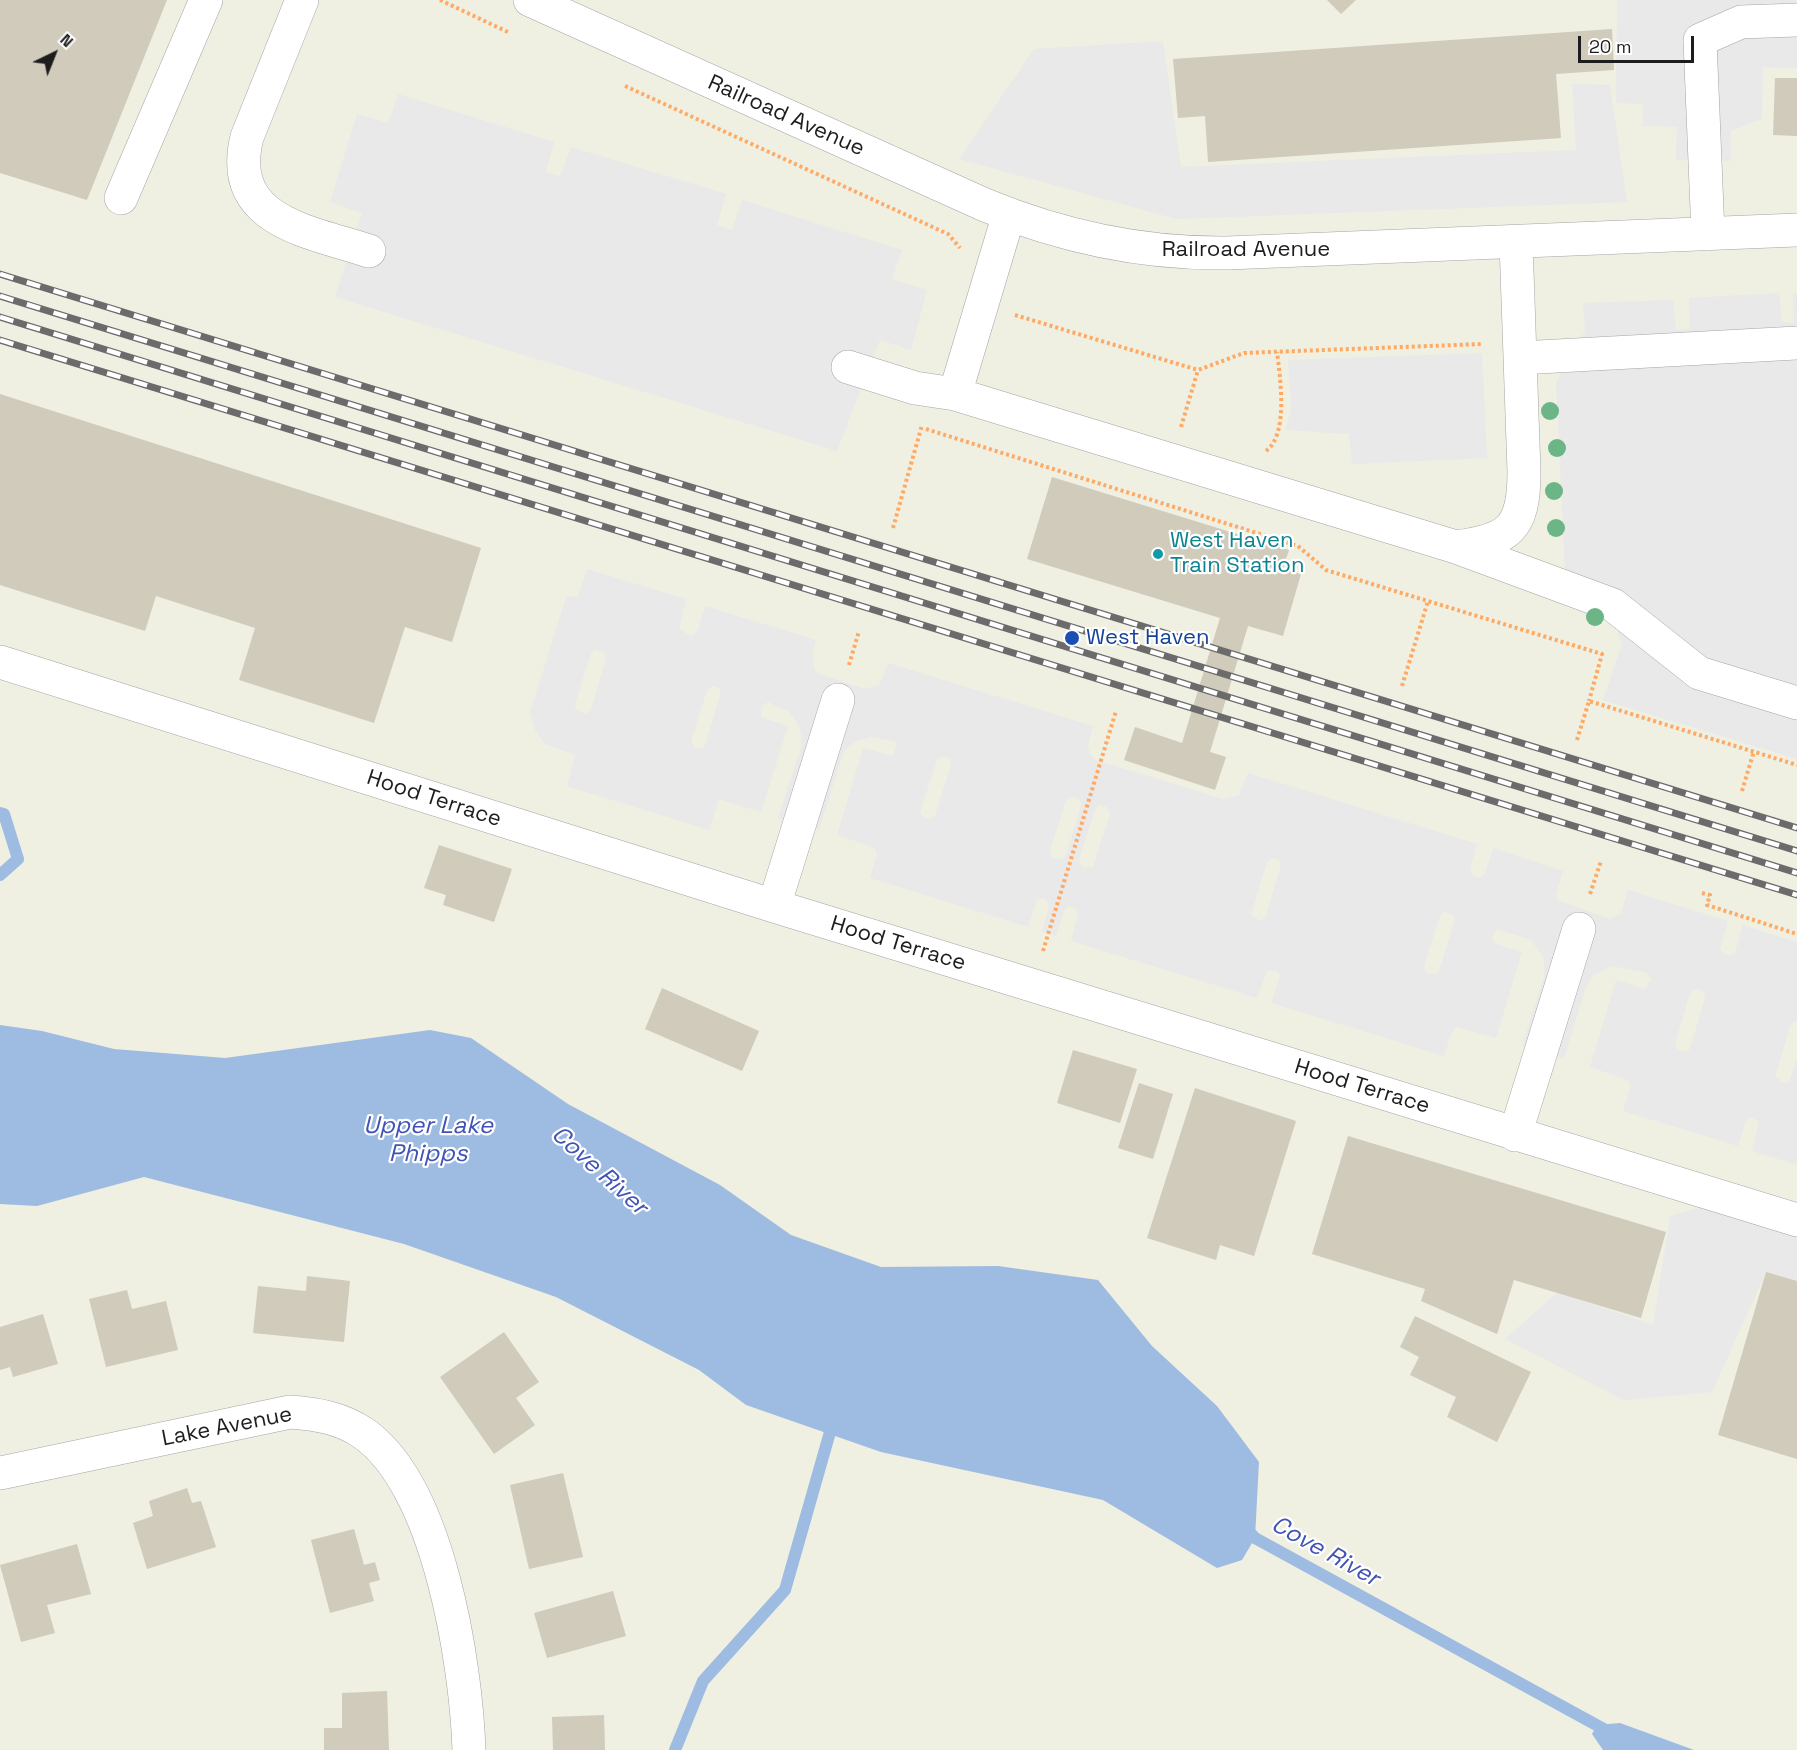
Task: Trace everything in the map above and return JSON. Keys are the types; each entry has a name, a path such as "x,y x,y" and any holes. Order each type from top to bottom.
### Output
{"street":[{"path":"121,198 206,0"},
{"path":"302,0 248,137 243,160 247,183 256,202 273,217 369,251"},
{"name":"Railroad Avenue","path":"530,0 1009,214 1092,240 1178,253 1227,254 1797,230"},
{"path":"1708,234 1700,40 1741,22 1797,20"},
{"path":"955,394 1009,214"},
{"path":"1456,547 1489,542 1498,538 1519,515 1524,491 1516,242"},
{"path":"1520,358 1797,343"},
{"path":"848,367 915,388 955,394 1456,547 1613,605 1699,673 1797,703"},
{"name":"Hood Terrace","path":"0,662 774,906 1797,1220"},
{"path":"774,906 838,700"},
{"path":"1515,1135 1579,929"},
{"name":"Lake Avenue","path":"0,1473 290,1412 330,1417 356,1429 380,1447 395,1465 424,1519 438,1562 453,1622 464,1693 468,1750"}],"path":[{"path":"440,0 513,34"},
{"path":"619,83 948,234 958,244 963,256"},
{"path":"1011,325 1014,315 1198,370 1244,353 1491,343"},
{"path":"1263,454 1271,447 1283,408 1277,352"},
{"path":"1179,436 1198,370"},
{"path":"893,528 922,428 922,417"},
{"path":"922,428 1298,546 1326,570 1602,654 1577,740"},
{"path":"1402,686 1428,601"},
{"path":"1589,701 1797,765"},
{"path":"1040,960 1116,711"},
{"path":"1742,791 1754,751"},
{"path":"1702,893 1710,895 1707,905 1797,934"}],"shaded area":[{"path":"1617,0 1797,0 1797,68 1763,67 1762,119 1731,131 1731,161 1676,160 1677,127 1642,126 1643,104 1616,103"},
{"path":"1163,41 1181,167 1576,150 1572,84 1610,85 1627,202 1176,219 959,159 1034,49"},
{"path":"398,94 554,142 546,172 560,176 571,147 726,194 717,225 732,230 742,200 902,250 892,279 927,290 911,350 880,340 837,451 335,297 362,213 330,202 357,114 388,123"},
{"path":"1779,293 1782,322 1794,323 1793,293 1797,293 1797,759 1603,700 1622,644 1617,630 1565,572 1556,382 1585,331 1583,303 1673,300 1676,330 1690,329 1689,298"},
{"path":"1482,353 1487,458 1352,464 1349,434 1286,430 1291,408 1288,360"},
{"path":"587,569 686,599 679,629 691,636 697,632 705,606 816,640 812,655 815,670 819,674 865,689 880,684 888,663 1093,726 1088,746 1090,754 1096,760 1223,799 1239,795 1248,773 1477,844 1470,870 1473,876 1479,878 1485,874 1493,848 1563,871 1556,895 1557,900 1610,919 1621,914 1628,890 1728,921 1720,948 1723,953 1730,956 1735,952 1743,925 1797,942 1797,1020 1791,1024 1775,1077 1784,1083 1789,1082 1797,1058 1797,1165 1752,1151 1759,1122 1751,1117 1746,1121 1738,1146 1623,1111 1630,1087 1628,1080 1590,1067 1616,980 1645,989 1651,979 1647,973 1612,966 1593,975 1585,989 1564,1059 1522,1046 1544,977 1544,958 1531,940 1497,929 1492,938 1496,944 1522,952 1496,1038 1456,1027 1451,1034 1444,1056 1271,1003 1280,976 1277,971 1267,971 1257,998 1071,941 1078,914 1077,910 1069,906 1064,910 1056,936 1042,932 1049,906 1046,899 1037,899 1028,927 870,878 877,855 875,848 837,835 863,748 893,756 897,744 893,741 871,737 856,741 847,749 843,754 819,830 778,818 801,748 801,733 797,722 789,712 768,702 762,706 761,717 788,726 761,812 719,799 709,830 567,786 575,755 545,744 535,730 530,713 566,597 578,596","holes":["596,650 604,652 606,658 591,710 585,714 576,710 575,704 591,653","712,686 719,688 721,693 705,745 702,749 695,748 691,741 707,690","943,756 950,759 951,764 935,816 929,819 923,817 920,812 937,760","1073,796 1081,801 1081,805 1066,856 1060,859 1052,857 1050,851 1066,800","1099,805 1107,807 1110,814 1093,867 1082,867 1079,860 1095,809","1272,858 1279,860 1281,866 1265,918 1260,921 1251,915 1267,862","1444,912 1454,915 1455,919 1439,971 1435,974 1426,973 1424,966 1440,916","1696,989 1703,991 1705,997 1690,1049 1685,1052 1678,1050 1675,1044 1690,993"]},
{"path":"1702,1207 1797,1236 1797,1281 1766,1272 1712,1392 1624,1400 1505,1339 1558,1292 1653,1325 1670,1216"}],"water":[{"name":"Upper Lake Phipps","path":"0,1025 42,1031 114,1049 225,1058 430,1030 471,1038 568,1104 720,1185 791,1235 881,1267 998,1266 1098,1280 1152,1346 1217,1406 1259,1462 1255,1538 1242,1560 1217,1568 1103,1500 881,1452 746,1405 699,1370 556,1297 404,1244 144,1177 37,1206 0,1204"},
{"path":"1620,1723 1694,1750 1603,1750 1592,1734 1597,1725"}],"building":[{"path":"0,0 167,0 87,200 0,173"},
{"path":"1327,0 1356,0 1341,14"},
{"path":"1612,29 1614,70 1556,74 1561,138 1208,162 1205,116 1178,118 1173,59"},
{"path":"1775,78 1797,78 1797,136 1773,135"},
{"path":"0,394 481,548 452,642 405,627 374,723 239,680 255,628 156,596 145,631 0,585"},
{"name":"West Haven Train Station","path":"1052,477 1289,550 1283,568 1301,574 1283,636 1248,626 1210,752 1226,757 1215,790 1124,760 1135,727 1182,743 1220,618 1027,559"},
{"path":"439,845 512,869 494,922 443,905 446,895 424,888"},
{"path":"662,988 759,1031 742,1071 645,1029"},
{"path":"1073,1050 1137,1069 1120,1123 1057,1103"},
{"path":"1139,1083 1173,1094 1153,1159 1118,1148"},
{"path":"1195,1088 1296,1121 1254,1256 1220,1245 1216,1260 1147,1238"},
{"path":"1348,1136 1666,1232 1641,1318 1514,1280 1497,1334 1421,1301 1425,1289 1312,1254"},
{"path":"1766,1272 1797,1281 1797,1459 1718,1435"},
{"path":"307,1276 350,1281 344,1342 253,1333 258,1286 306,1291"},
{"path":"127,1290 132,1309 166,1301 178,1350 106,1367 89,1299"},
{"path":"43,1314 58,1364 13,1377 10,1367 0,1370 0,1327"},
{"path":"1415,1316 1531,1372 1497,1442 1447,1417 1456,1397 1410,1375 1419,1357 1400,1347"},
{"path":"504,1332 539,1382 516,1398 535,1425 494,1454 440,1377"},
{"path":"563,1473 583,1557 529,1569 510,1485"},
{"path":"187,1488 192,1503 201,1501 216,1547 147,1569 133,1523 153,1516 149,1501"},
{"path":"354,1529 364,1565 375,1562 380,1580 369,1583 374,1601 330,1613 311,1540"},
{"path":"77,1544 91,1594 47,1605 55,1633 21,1642 0,1565"},
{"path":"613,1591 626,1636 547,1658 534,1613"},
{"path":"387,1691 389,1750 324,1750 324,1728 342,1728 342,1693"},
{"path":"604,1715 605,1750 553,1750 552,1717"}],"waterway":[{"name":"Cove River","path":"0,813 4,814 18,859 0,875"},
{"name":"Cove River","path":"675,1750 703,1681 785,1590 834,1418"},
{"name":"Cove River","path":"1245,1527 1255,1538 1611,1733"}],"railway":[{"path":"0,274 1797,828"},
{"path":"0,296 1797,851"},
{"path":"0,317 1797,873"},
{"path":"0,340 1797,895"}],"place":[{"name":"West Haven Train Station","path":"1158,554"},
{"name":"West Haven","path":"1072,638"}]}
